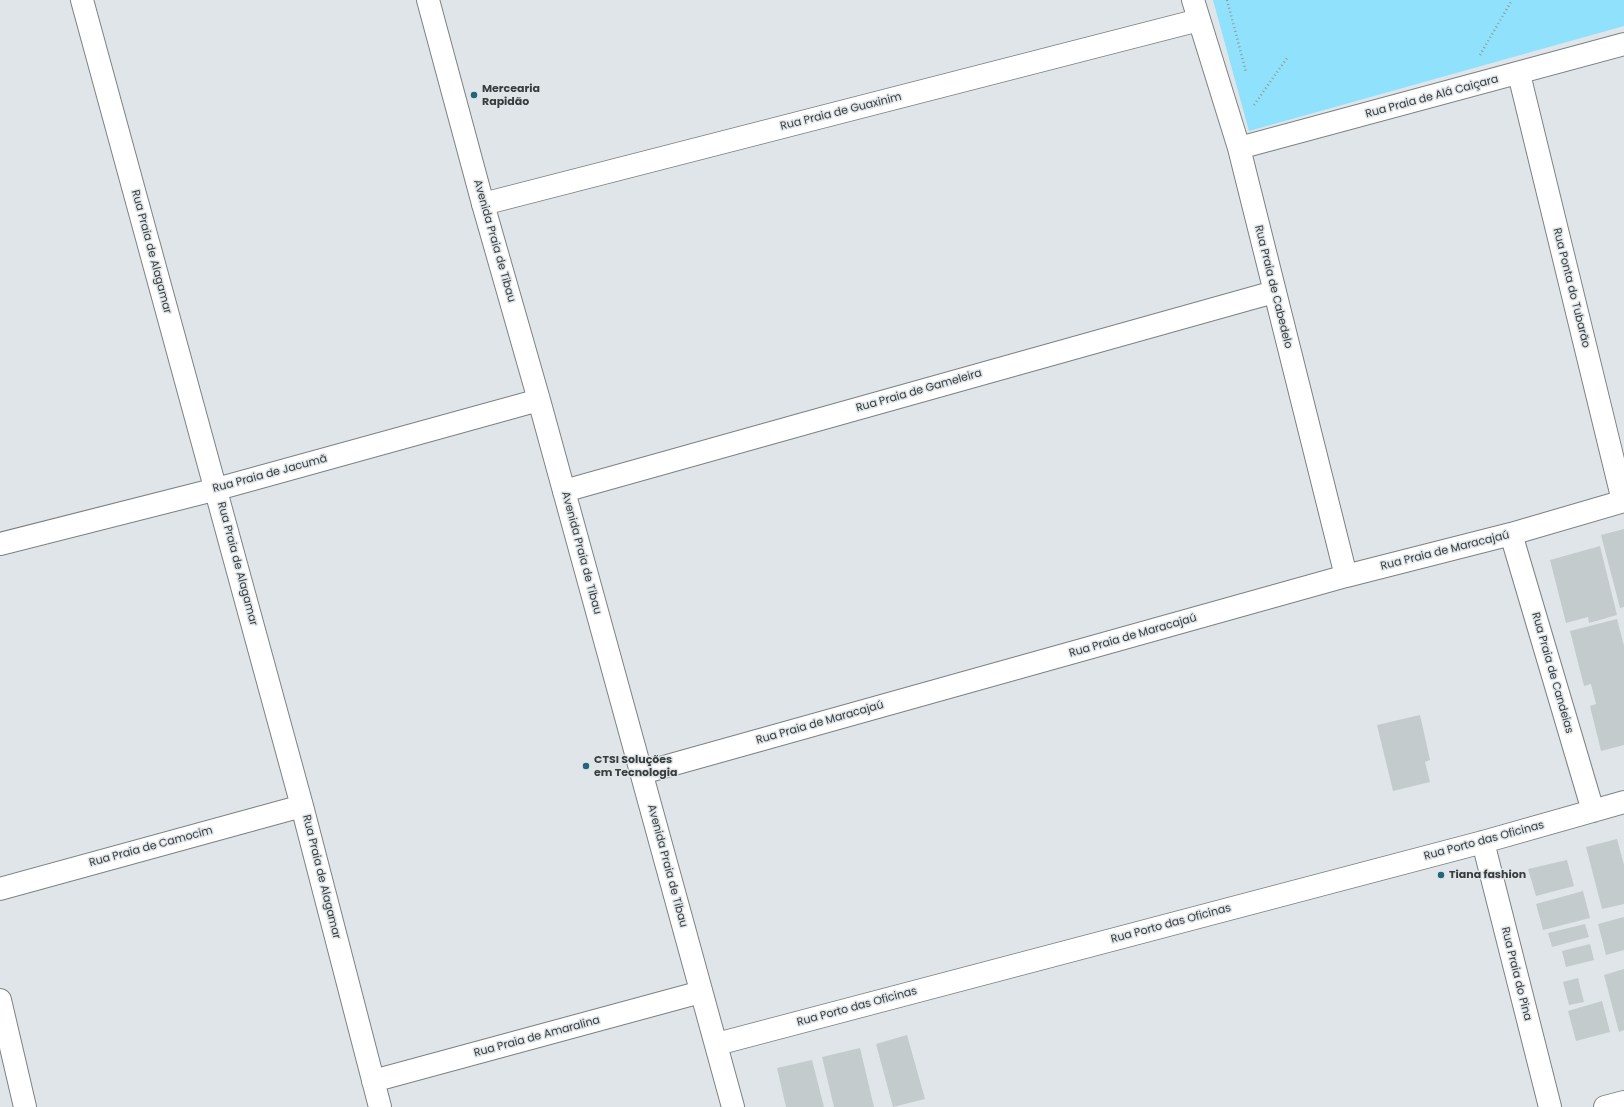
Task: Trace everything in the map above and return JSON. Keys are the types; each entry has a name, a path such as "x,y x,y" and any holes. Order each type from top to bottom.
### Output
{"street":[{"name":"Rua Praia de Alagamar","path":"82,0 302,806 380,1107"},
{"name":"Avenida Praia de Tibau","path":"428,0 483,204 642,773 701,992 717,1044 733,1107"},
{"name":"Rua Praia de Cabedelo","path":"1193,0 1239,148 1346,576"},
{"name":"Rua Praia de Guaxinim","path":"483,204 1199,20"},
{"name":"Rua Praia de Alá Caiçara","path":"1239,148 1519,74 1624,44"},
{"name":"Rua Ponta do Tubarão","path":"1519,74 1624,501"},
{"name":"Rua Praia de Gameleira","path":"564,491 1274,292"},
{"name":"Rua Praia de Jacumã","path":"0,544 216,489 539,400"},
{"name":"Rua Praia de Maracajaú","path":"642,773 1346,576 1511,534 1624,501"},
{"name":"Rua Praia de Candeias","path":"1511,534 1592,811"},
{"name":"Rua Porto das Oficinas","path":"717,1044 1483,842 1624,802"},
{"name":"Rua Praia de Camocim","path":"0,889 302,806"},
{"name":"Rua Praia do Pina","path":"1483,842 1550,1107"},
{"name":"Rua Praia de Amaralina","path":"373,1081 701,992"},
{"path":"0,1000 25,1107"},
{"path":"1605,1107 1624,1102"}],"path":[{"path":"1227,0 1247,74"},
{"path":"1478,58 1512,0"},
{"path":"1228,114 1255,104 1287,58"},
{"path":"1253,97 1256,109"}],"shaded area":[{"path":"1213,0 1624,0 1624,26 1249,131"}],"building":[{"path":"1624,529 1624,607 1620,608 1601,535"},
{"path":"1600,546 1617,615 1589,623 1588,617 1566,623 1550,560"},
{"path":"1617,619 1624,646 1624,745 1601,751 1590,706 1596,704 1591,684 1584,686 1570,631"},
{"path":"1420,715 1430,760 1425,762 1430,782 1393,791 1377,725"},
{"path":"1617,839 1624,865 1624,904 1602,909 1586,847"},
{"path":"1567,860 1574,886 1536,896 1528,869"},
{"path":"1583,891 1590,918 1543,930 1536,904"},
{"path":"1624,917 1624,950 1606,955 1598,924"},
{"path":"1585,924 1589,937 1552,947 1548,933"},
{"path":"1590,944 1594,960 1566,967 1562,951"},
{"path":"1624,969 1624,1030 1619,1032 1604,975"},
{"path":"1578,978 1584,1002 1569,1005 1563,982"},
{"path":"1602,1001 1610,1032 1576,1041 1568,1011"},
{"path":"907,1035 925,1099 893,1107 876,1044"},
{"path":"860,1048 874,1107 834,1107 822,1057"},
{"path":"812,1060 824,1107 786,1107 777,1068"}],"place":[{"name":"Mercearia Rapidão","path":"474,95"},
{"name":"CTSI Soluções em Tecnologia","path":"586,766"},
{"name":"Tiana fashion","path":"1441,875"}]}
